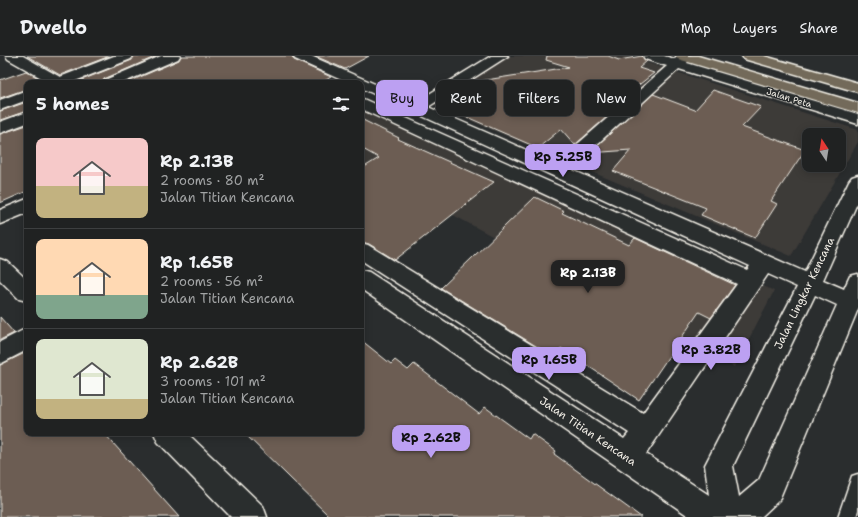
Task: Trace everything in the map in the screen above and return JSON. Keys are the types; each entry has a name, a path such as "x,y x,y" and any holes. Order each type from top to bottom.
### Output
{"main road":[{"path":"749,56 858,88"},
{"name":"Jalan Peta","path":"681,59 858,108"}],"street":[{"path":"13,56 54,80"},
{"path":"66,80 126,56"},
{"path":"117,80 173,56"},
{"path":"300,56 353,80"},
{"path":"428,101 501,56"},
{"name":"Jalan Peta","path":"650,56 681,59 858,119"},
{"path":"557,171 681,59"},
{"path":"364,85 376,90"},
{"path":"0,105 24,96"},
{"path":"364,104 758,272 854,292 769,490 738,517"},
{"path":"428,113 557,171 758,272"},
{"path":"0,128 24,118"},
{"name":"Jalan Lingkar Kencana","path":"727,517 719,465 810,284 858,181"},
{"path":"0,218 24,206"},
{"path":"364,252 647,430"},
{"path":"0,267 24,290"},
{"path":"628,457 758,272"},
{"name":"Jalan Titian Kencana","path":"364,280 716,517"},
{"path":"0,354 24,340"},
{"path":"171,436 252,517"}],"lane":[{"path":"846,517 858,482"}],"shaded area":[{"path":"507,56 626,56 858,130 858,142 846,162 846,128 802,128 802,172 840,172 791,256 460,116 496,116 496,80 471,80"},
{"path":"364,105 376,111 376,116 388,116 774,291 734,367 364,167"}],"building":[{"path":"27,56 110,56 60,75"},
{"path":"134,56 157,56 104,80 82,80 132,60"},
{"path":"181,56 292,56 294,60 331,77 326,80 133,80 179,60"},
{"path":"315,56 369,56 345,69"},
{"path":"547,56 608,56 619,60 642,56 647,61 639,68 654,73 640,84 640,80 582,80 582,116 608,116 575,145 561,129 538,148 465,116 496,116 496,80 486,80 569,67 546,60"},
{"path":"26,71 42,80 24,80 24,90 0,98 0,80"},
{"path":"713,90 761,107 742,127 802,149 802,154 771,201 777,204 755,238 701,215 706,208 613,171 631,150 589,153 629,116 640,116 640,106 653,94 695,110"},
{"path":"24,103 24,112 0,120 0,111"},
{"path":"364,120 399,138 398,139 494,182 395,260 369,244 364,243 364,167 379,158 364,150"},
{"path":"24,126 24,192 0,203 0,134"},
{"path":"535,197 564,211 562,213 629,245 635,238 735,285 711,318 699,312 639,400 561,348 554,357 441,288"},
{"path":"0,317 14,333 0,340"},
{"path":"364,342 391,364 395,360 408,370 414,364 479,414 485,407 529,439 532,434 556,451 554,454 641,517 330,517 247,436 364,436"},
{"path":"24,353 24,436 107,436 179,517 0,517 0,365"}]}
